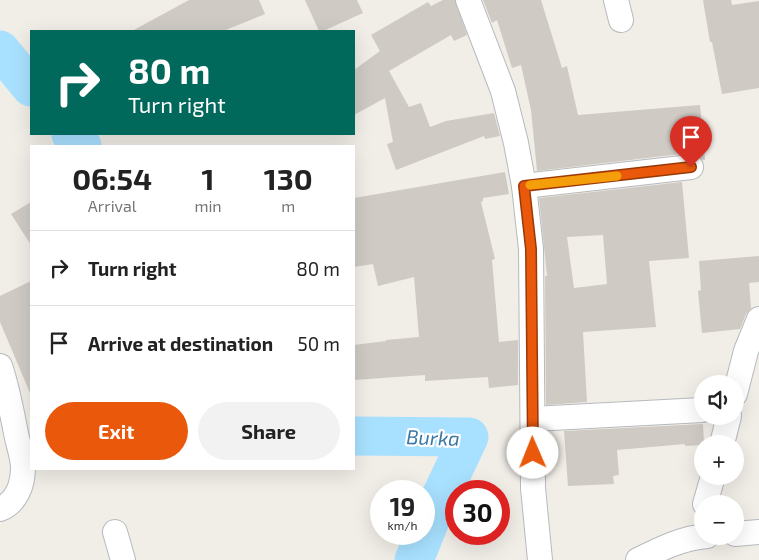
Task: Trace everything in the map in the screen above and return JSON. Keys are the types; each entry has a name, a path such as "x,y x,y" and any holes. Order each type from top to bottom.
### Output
{"street":[{"path":"468,0 503,91 524,186 531,249 533,488 540,560"},
{"path":"524,186 691,167"},
{"path":"740,375 746,351 759,318"},
{"path":"0,366 23,468 21,484 16,498 6,507 0,509"},
{"path":"532,419 694,410"},
{"path":"115,532 123,560"},
{"path":"744,533 759,532"},
{"path":"638,560 674,543 694,539"}],"building":[{"path":"189,0 259,0 265,14 225,30 134,30"},
{"path":"305,0 357,0 363,13 325,30 319,30"},
{"path":"443,0 455,0 467,35 454,41 451,35 389,71 409,107 421,103 430,127 446,121 494,113 500,136 485,139 484,136 396,170 387,144 393,142 385,98 355,114 355,69 380,51 371,35 428,2 431,6"},
{"path":"483,0 541,0 562,68 567,66 578,115 700,105 705,160 696,154 689,153 537,171 531,110 521,65 512,68 497,20 492,23"},
{"path":"703,0 731,0 732,5 759,1 759,88 722,94"},
{"path":"505,172 509,194 483,198 481,202 495,259 492,260 499,342 518,340 518,385 489,388 488,377 425,381 425,375 355,380 355,345 419,337 414,277 378,286 373,264 355,267 355,198"},
{"path":"682,182 689,258 649,261 656,327 583,332 587,402 546,405 545,276 547,276 539,198","holes":["603,235 607,284 574,288 567,237"]},
{"path":"30,203 30,243 11,214"},
{"path":"759,256 759,282 749,283 751,308 746,314 740,329 702,333 698,291 701,290 699,261"},
{"path":"30,281 30,393 0,322 0,296"},
{"path":"694,424 703,425 704,435 694,435 694,445 685,446 685,444 617,450 619,475 613,476 614,484 568,486 564,431"}],"waterway":[{"name":"Burka","path":"0,50 30,86"},
{"name":"Burka","path":"72,135 81,145"},
{"name":"Burka","path":"355,436 469,437 433,513 414,560"}],"slow traffic":[{"path":"530,185 617,176"}],"route":[{"path":"533,453 531,249 524,186 691,167"}]}
